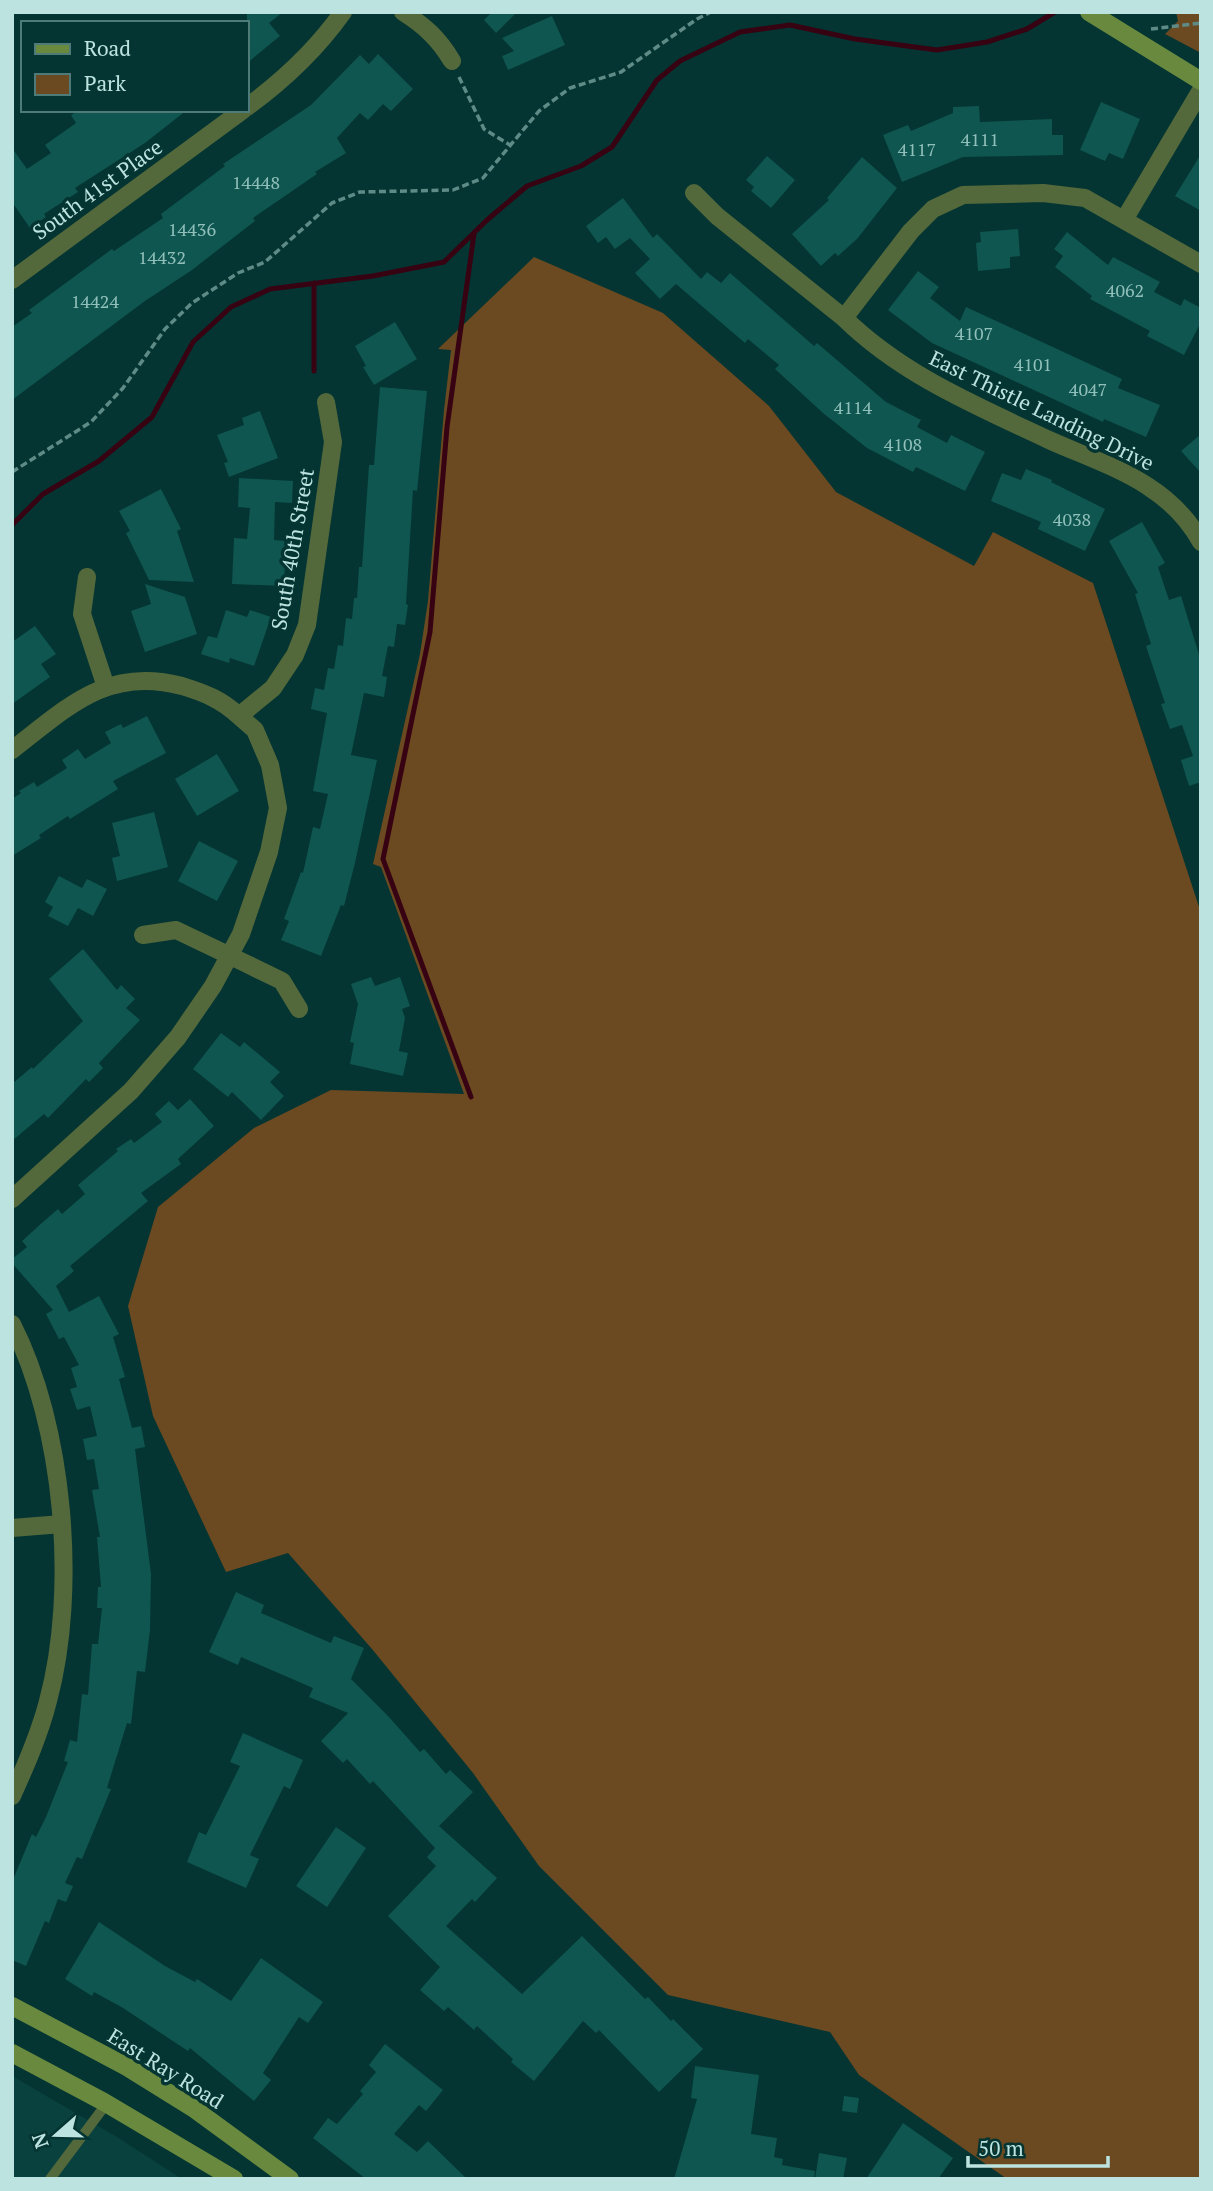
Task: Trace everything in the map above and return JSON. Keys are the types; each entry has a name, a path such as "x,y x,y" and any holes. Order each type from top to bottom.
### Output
{"main road":[{"path":"1093,14 1201,81"},
{"name":"East Ray Road","path":"12,2006 127,2067 182,2101 290,2179"},
{"path":"12,2053 107,2103 234,2179"}],"street":[{"name":"South 41st Place","path":"248,107 274,87 322,42 343,12"},
{"path":"403,12 439,40 452,61"},
{"path":"1124,220 1201,90"},
{"name":"South 41st Place","path":"12,280 241,112"},
{"name":"East Thistle Landing Drive","path":"694,193 717,216 844,318 861,335 914,374 968,402 1122,471 1152,488 1176,506 1201,541"},
{"path":"844,318 919,223 933,209 962,195 1043,193 1085,198 1201,264"},
{"name":"South 40th Street","path":"239,716 273,688 295,655 307,625 333,442 326,402"},
{"path":"87,577 82,614 106,687"},
{"path":"12,750 74,703 106,687 136,679 171,683 204,692 225,703 255,730 270,765 278,808 269,852 241,934 213,986 178,1038 131,1090 12,1199"},
{"path":"143,935 176,930 282,981 299,1009"},
{"path":"12,1324 24,1348 40,1394 53,1457 62,1524 64,1611 48,1701 12,1796"},
{"path":"12,1528 62,1524"}],"lane":[{"path":"50,2179 107,2103"}],"path":[{"path":"12,472 90,422 123,388 165,329 192,303 238,273 265,262 332,203 360,192 453,190 482,178 539,111 570,88 621,72 711,12"},
{"path":"1124,34 1201,23"},
{"path":"452,61 466,96 484,129 510,145"}],"shaded area":[{"path":"12,2076 117,2137 182,2179 12,2179"}],"green space":[{"path":"1176,12 1201,12 1201,53 1165,34 1178,21"},
{"path":"534,257 663,313 769,406 836,492 974,566 993,532 1093,583 1201,913 1201,2179 1007,2179 859,2075 830,2032 668,1995 539,1866 473,1773 372,1649 288,1553 226,1572 153,1416 128,1306 158,1207 254,1128 331,1090 464,1094 381,867 373,864 420,654 428,601 451,350 438,349"}],"building":[{"path":"247,12 283,12 269,23 280,36 248,62 248,21"},
{"path":"492,12 517,12 496,33 484,20"},
{"path":"552,16 565,45 508,70 502,56 514,51 502,38"},
{"path":"378,54 413,89 391,111 383,104 368,120 360,113 337,138 346,153 315,172 317,174 253,218 255,221 192,270 145,301 12,400 12,327 32,313 29,310 112,249 114,251 163,218 161,214 225,166 223,164 311,105 360,55 369,64"},
{"path":"1101,102 1140,119 1123,159 1109,153 1105,161 1080,150"},
{"path":"979,106 980,122 1052,119 1052,135 1063,135 1063,155 963,157 902,182 883,135 908,125 911,131 953,113 953,107"},
{"path":"76,112 184,112 145,143 75,188 78,192 44,214 46,217 30,228 12,202 12,148 27,169 51,153 45,145 76,123 71,115"},
{"path":"1201,154 1201,211 1175,196"},
{"path":"767,156 795,180 771,208 751,191 754,187 746,180"},
{"path":"862,157 897,188 857,239 838,256 835,253 821,266 792,234 829,200 827,198"},
{"path":"623,198 653,238 657,234 701,279 707,272 721,283 730,273 814,346 817,343 886,402 921,420 917,427 947,443 951,435 985,452 965,491 916,467 913,472 867,448 823,413 775,369 779,365 748,339 745,343 676,284 660,299 635,273 650,259 630,238 615,249 606,237 598,243 586,226"},
{"path":"1018,229 1020,256 1010,257 1010,268 978,271 976,243 981,242 980,232"},
{"path":"1067,232 1108,265 1113,257 1160,282 1154,292 1181,306 1184,299 1201,308 1201,322 1184,355 1147,336 1150,331 1090,299 1092,296 1055,267 1063,256 1054,249"},
{"path":"918,271 939,287 930,298 960,321 966,307 1122,379 1118,388 1160,405 1146,437 1104,419 1103,422 932,343 888,310"},
{"path":"395,322 417,359 374,385 355,346"},
{"path":"380,387 427,391 417,491 413,490 408,605 405,625 397,624 394,647 388,646 382,676 387,677 384,697 364,693 351,755 377,760 344,906 341,905 321,956 281,940 289,921 284,919 301,872 303,873 313,827 320,829 328,794 313,791 327,713 311,709 315,688 324,690 328,668 334,669 338,645 343,646 346,618 352,619 354,598 357,598 359,567 362,567 369,465 374,465"},
{"path":"260,411 278,458 229,477 224,463 228,462 217,435 244,425 242,418"},
{"path":"1201,434 1201,473 1181,451"},
{"path":"1026,469 1105,509 1085,551 1038,529 1041,522 991,501 1002,473 1021,480"},
{"path":"239,478 293,481 292,503 275,502 274,540 286,541 284,586 232,584 234,538 247,539 250,508 238,507"},
{"path":"161,489 181,529 177,531 194,582 149,580 126,533 130,531 119,511"},
{"path":"1142,522 1165,563 1158,567 1169,600 1181,596 1201,661 1201,782 1189,786 1181,760 1193,756 1182,725 1170,729 1161,704 1165,703 1146,646 1151,644 1135,594 1138,593 1109,541"},
{"path":"145,584 185,597 197,634 145,652 131,611 151,604"},
{"path":"226,610 247,617 250,610 271,617 254,666 230,658 229,663 201,654 208,636 217,638"},
{"path":"35,626 56,654 41,664 50,677 12,704 12,642"},
{"path":"147,716 166,753 113,781 118,789 70,819 68,816 39,835 41,838 12,856 12,799 21,793 19,791 34,782 37,787 67,768 62,760 78,749 85,759 111,743 105,732 121,724 123,728"},
{"path":"217,754 239,791 197,816 175,779"},
{"path":"154,812 168,867 117,881 112,858 120,856 112,823"},
{"path":"199,841 238,861 217,901 178,881"},
{"path":"59,876 82,888 87,879 107,889 93,916 78,908 68,926 48,916 53,907 45,902"},
{"path":"83,949 117,990 121,985 135,999 126,1008 140,1020 99,1063 103,1068 89,1082 86,1079 48,1118 44,1114 12,1141 12,1084 32,1067 33,1069 83,1021 49,979"},
{"path":"371,977 375,986 400,977 410,1006 402,1009 405,1018 399,1051 408,1053 403,1076 350,1064 354,1043 350,1042 358,1004 351,984"},
{"path":"221,1033 240,1047 244,1042 280,1072 270,1082 284,1096 261,1120 232,1092 228,1097 193,1069"},
{"path":"190,1099 214,1126 178,1159 181,1164 141,1193 148,1201 70,1266 74,1271 56,1286 69,1312 99,1296 119,1334 113,1337 125,1377 119,1379 132,1428 141,1426 145,1447 135,1449 151,1574 150,1630 145,1672 137,1671 131,1724 127,1723 107,1788 111,1789 82,1859 77,1857 65,1883 73,1886 66,1902 58,1899 49,1923 45,1921 26,1966 12,1960 12,1882 32,1834 36,1837 46,1817 68,1762 64,1761 70,1740 77,1742 82,1694 88,1695 92,1644 98,1644 102,1608 97,1608 98,1587 101,1587 97,1537 100,1537 92,1490 99,1489 94,1459 87,1460 83,1439 97,1436 90,1406 77,1410 70,1389 77,1387 71,1368 79,1365 64,1337 59,1339 46,1314 53,1310 12,1263 12,1259 27,1247 22,1241 43,1222 58,1209 62,1214 85,1194 78,1185 118,1151 116,1149 131,1139 134,1143 162,1122 155,1114 169,1101 178,1110"},
{"path":"236,1592 264,1605 261,1613 331,1643 334,1636 364,1648 351,1679 420,1752 424,1749 446,1774 450,1770 473,1792 439,1826 497,1878 475,1902 472,1899 446,1926 522,1994 582,1936 645,1999 648,1997 703,2049 659,2092 599,2030 596,2033 583,2021 534,2081 511,2062 513,2059 477,2026 474,2030 448,2007 444,2011 420,1990 440,1967 388,1916 436,1866 427,1857 435,1848 373,1781 370,1784 347,1759 343,1763 321,1741 348,1713 309,1697 313,1688 241,1657 238,1665 209,1652"},
{"path":"243,1733 303,1760 290,1789 284,1786 250,1855 259,1859 246,1888 187,1862 199,1832 206,1835 240,1766 230,1762"},
{"path":"336,1827 366,1848 327,1907 296,1886"},
{"path":"99,1922 165,1966 195,1982 197,1979 231,2001 261,1958 323,2002 308,2023 299,2017 263,2073 271,2080 254,2101 190,2048 188,2051 123,2008 94,1992 92,1996 65,1979"},
{"path":"385,2044 443,2090 426,2111 419,2105 394,2134 417,2152 428,2141 467,2179 366,2179 313,2138 328,2118 337,2124 363,2094 360,2091 376,2072 369,2065"},
{"path":"695,2066 759,2075 751,2134 777,2138 774,2157 783,2159 782,2165 815,2171 814,2179 674,2179 697,2099 691,2098"},
{"path":"844,2096 859,2098 857,2113 842,2111"},
{"path":"903,2123 953,2158 938,2179 866,2179"},
{"path":"819,2153 847,2158 843,2179 815,2179"}],"waterway":[{"path":"12,525 43,494 99,461 152,417 193,342 231,307 270,289 373,276 444,262 527,186 581,166 612,147 657,80 680,61 740,32 790,25 855,39 937,50 987,42 1027,29 1055,12"},
{"path":"471,1097 383,859 430,632 447,427 474,234"},
{"path":"314,283 314,371"}]}
